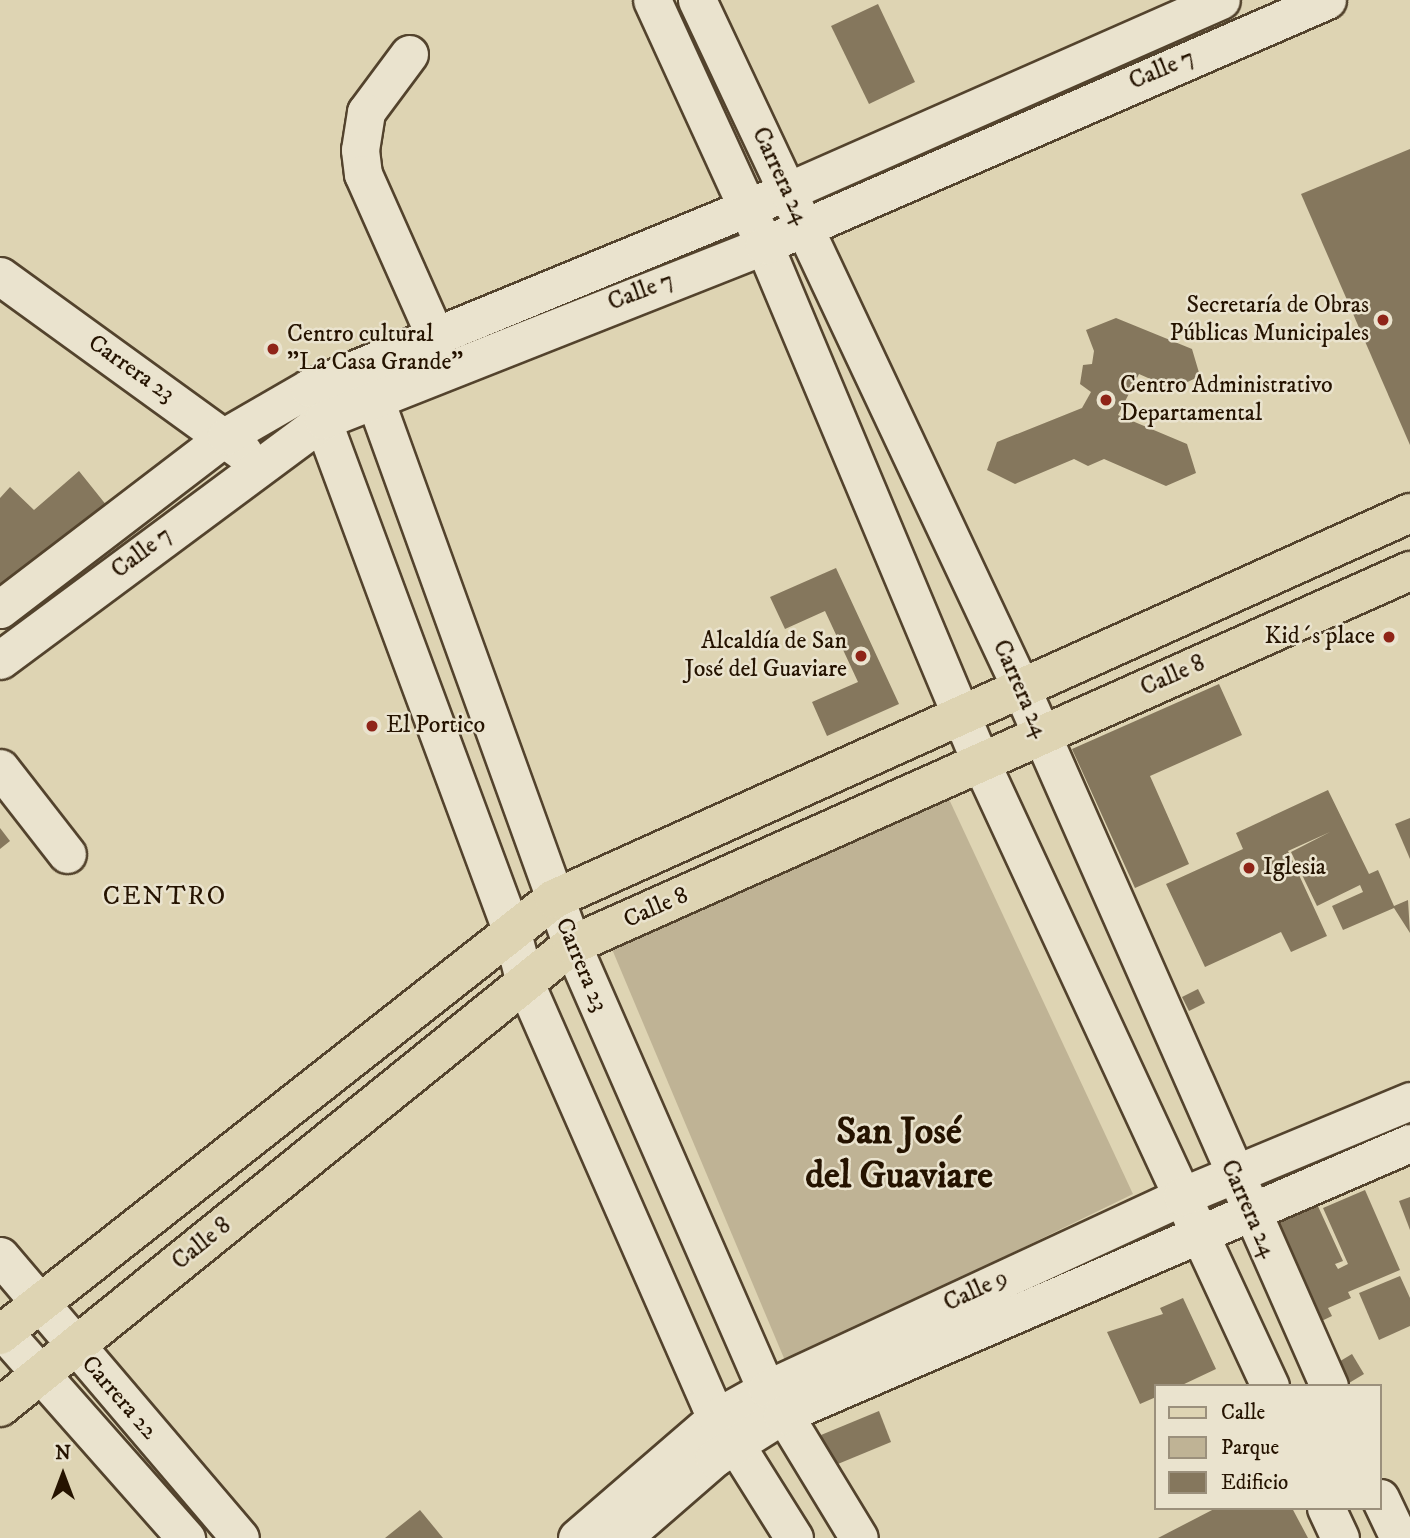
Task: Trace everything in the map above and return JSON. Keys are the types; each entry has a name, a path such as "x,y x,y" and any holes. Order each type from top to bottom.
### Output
{"main road":[{"name":"Calle 8","path":"1,1332 554,898 1410,513"},
{"name":"Calle 8","path":"0,1406 572,945 1410,571"}],"street":[{"name":"Carrera 24","path":"652,0 764,245 981,763 1269,1384"},
{"name":"Carrera 24","path":"697,0 1021,688 1249,1213 1328,1384"},
{"name":"Calle 7","path":"0,608 226,436 316,404 368,381 764,245 803,225 1326,0"},
{"name":"Calle 7","path":"368,381 436,338 788,191 1209,5"},
{"path":"1209,5 1213,48"},
{"path":"409,54 366,112 360,150 363,174 436,338"},
{"name":"Carrera 23","path":"0,276 226,436 257,466"},
{"name":"Carrera 23","path":"368,381 572,945 775,1402 859,1538"},
{"name":"Calle 7","path":"0,660 257,466 316,404"},
{"name":"Carrera 23","path":"316,404 512,932 525,983 725,1431 794,1538"},
{"path":"0,768 66,854"},
{"name":"Calle 9","path":"577,1538 725,1431 775,1402 1182,1196 1410,1101"},
{"name":"Calle 9","path":"775,1402 1200,1236 1410,1143"},
{"name":"Carrera 22","path":"0,1256 74,1347 240,1538"},
{"name":"Carrera 22","path":"1,1332 186,1538"},
{"name":"Calle 9","path":"622,1538 725,1431"},
{"path":"1382,1502 1399,1538"},
{"path":"1327,1510 1340,1538"}],"green space":[{"path":"948,797 1133,1194 786,1363 609,942"}],"building":[{"path":"878,4 915,82 869,104 831,26"},
{"name":"Secretaría de Obras Públicas Municipales","path":"1410,149 1410,445 1301,194"},
{"name":"Centro Administrativo Departamental","path":"1116,318 1192,349 1200,376 1173,389 1139,374 1118,415 1187,444 1196,473 1166,486 1104,459 1088,466 1074,459 1015,484 987,470 997,442 1082,408 1091,392 1080,384 1083,365 1092,364 1094,351 1086,330"},
{"path":"79,471 107,506 0,586 0,498 10,487 34,510"},
{"name":"Alcaldía de San José del Guaviare","path":"836,568 899,704 827,736 812,702 858,682 825,611 785,629 770,597"},
{"path":"1219,684 1242,735 1150,776 1189,864 1135,888 1072,749"},
{"name":"Iglesia","path":"1328,790 1369,874 1378,870 1394,906 1408,900 1410,933 1394,908 1343,930 1332,906 1363,892 1360,885 1317,906 1291,852 1330,832 1288,851 1327,936 1291,952 1281,932 1205,967 1166,884 1243,849 1236,833"},
{"path":"1410,818 1410,859 1395,824"},
{"path":"0,828 10,841 0,849"},
{"path":"1198,989 1205,1003 1189,1011 1182,997"},
{"path":"1365,1190 1400,1270 1348,1292 1351,1298 1328,1308 1332,1316 1311,1326 1270,1225 1317,1204 1343,1261 1335,1264 1338,1269 1348,1264 1323,1208"},
{"path":"1410,1197 1410,1230 1399,1201"},
{"path":"1400,1276 1410,1298 1410,1326 1379,1340 1359,1293"},
{"path":"1183,1298 1216,1369 1184,1384 1154,1384 1154,1398 1140,1404 1107,1332 1163,1314 1160,1308"},
{"path":"1352,1354 1364,1374 1343,1384 1332,1366"},
{"path":"879,1411 891,1442 833,1466 821,1435"},
{"path":"420,1510 443,1538 385,1538"},
{"path":"1212,1510 1293,1510 1308,1538 1158,1538"}],"place":[{"name":"Secretaría de Obras Públicas Municipales","path":"1383,320"},
{"name":"Centro cultural \"La Casa Grande\"","path":"273,349"},
{"name":"Centro Administrativo Departamental","path":"1106,400"},
{"name":"Kid´s place","path":"1389,637"},
{"name":"Alcaldía de San José del Guaviare","path":"861,656"},
{"name":"El Portico","path":"372,726"},
{"name":"Iglesia","path":"1249,868"}],"district":[{"name":"CENTRO","path":"165,897"},
{"name":"San José del Guaviare","path":"899,1155"}]}
